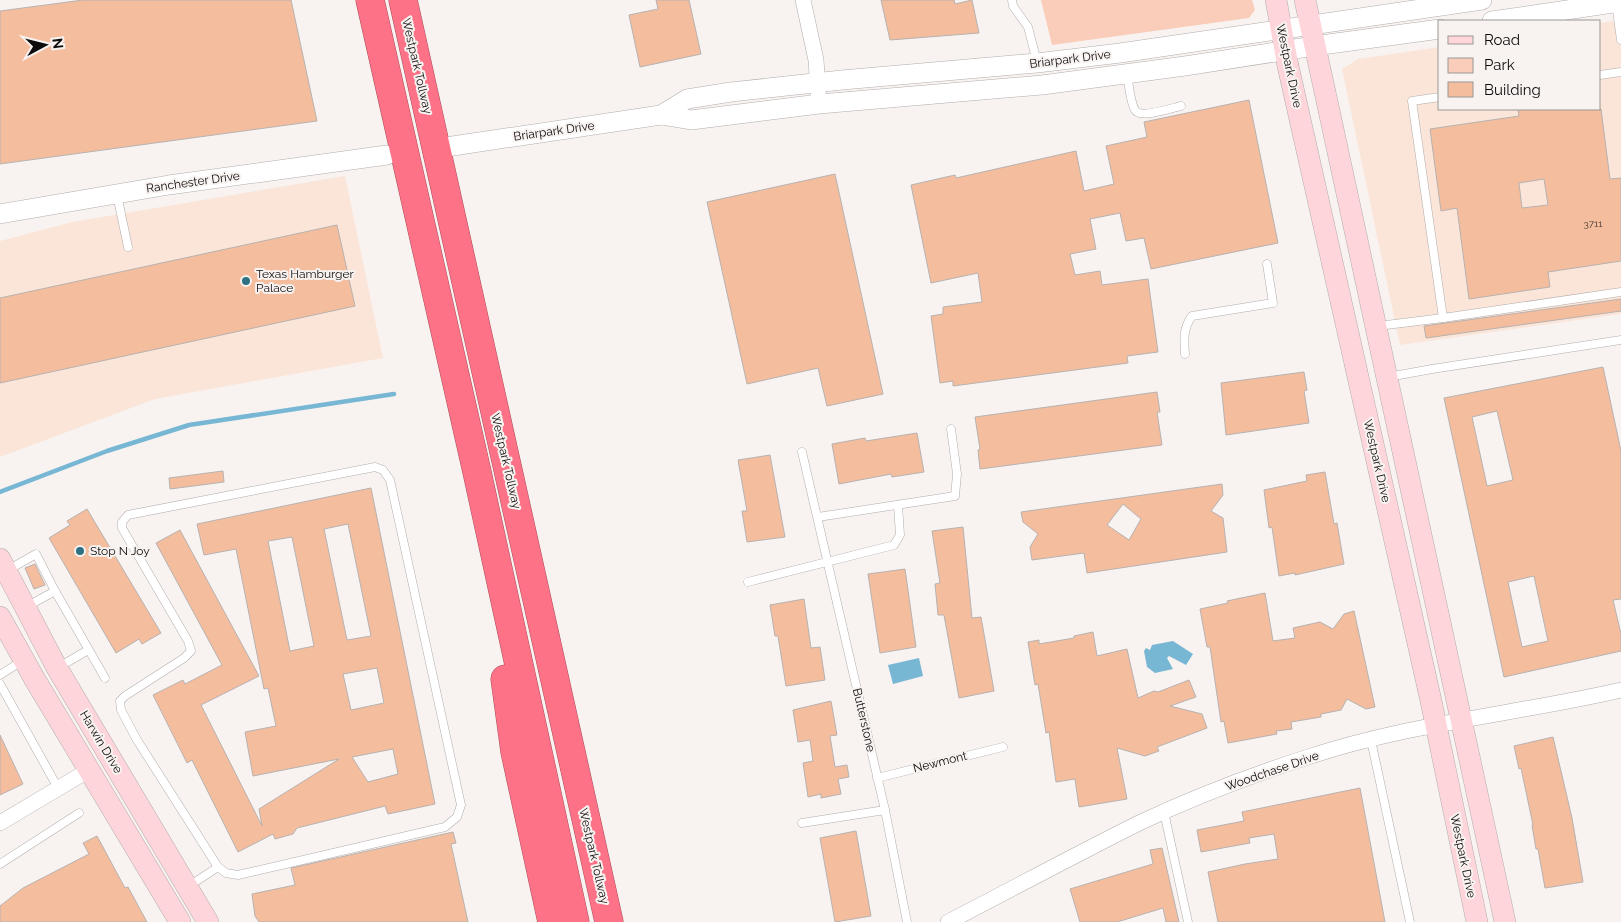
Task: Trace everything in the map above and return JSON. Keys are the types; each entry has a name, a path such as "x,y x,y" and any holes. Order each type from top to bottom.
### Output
{"highway":[{"path":"370,0 477,472 575,922"},
{"name":"Westpark Tollway","path":"403,0 608,922"},
{"path":"477,472 515,752 552,922"}],"main road":[{"name":"Westpark Drive","path":"1276,0 1280,29 1436,724 1477,922"},
{"path":"1305,0 1506,922"},
{"path":"1386,505 1414,499"},
{"name":"Harwin Drive","path":"2,568 57,668 208,922"},
{"name":"Harwin Drive","path":"0,617 180,922"},
{"path":"89,770 97,768 102,771 128,811 152,828"}],"street":[{"path":"803,0 816,60 819,104"},
{"name":"Briarpark Drive","path":"661,115 687,99 730,92 1037,63 1166,48 1310,24 1482,0"},
{"path":"1499,20 1618,2"},
{"name":"Briarpark Drive","path":"446,147 661,115 691,120 819,104 1042,85 1438,29"},
{"path":"1037,63 1042,85"},
{"name":"Ranchester Drive","path":"0,214 117,193 388,155"},
{"name":"Woodchase Drive","path":"948,922 1164,812 1308,757 1436,724 1576,700 1621,690"},
{"path":"0,823 89,770"}],"lane":[{"path":"1012,0 1013,6 1028,28 1037,63"},
{"path":"1618,2 1621,40"},
{"path":"1601,75 1621,72"},
{"path":"1127,74 1133,104 1135,111 1138,113 1147,114 1181,106"},
{"path":"1438,97 1412,101 1443,318"},
{"path":"117,193 128,247"},
{"path":"1185,354 1184,336 1186,323 1192,316 1273,303 1267,264"},
{"path":"1376,326 1621,292"},
{"path":"1387,377 1432,368 1621,340"},
{"path":"818,517 955,496 957,474 951,429"},
{"name":"Butterstone","path":"802,452 876,778 885,810 908,922"},
{"path":"375,467 383,470 390,480 461,805 457,817 445,827 238,875 226,873 218,867 137,740 121,710 120,700 184,658 191,651 188,641 122,528 122,522 128,515 375,467"},
{"path":"748,582 894,545 900,535 898,505"},
{"path":"2,568 36,554 105,678"},
{"path":"24,608 55,591"},
{"path":"57,668 88,650"},
{"path":"0,675 24,660"},
{"path":"0,684 58,788"},
{"path":"1371,740 1410,922"},
{"name":"Newmont","path":"876,778 1003,747"},
{"path":"802,822 885,810"},
{"path":"1164,812 1188,922"},
{"path":"0,864 79,813"},
{"path":"187,887 218,867"}],"shaded area":[{"path":"1621,20 1621,314 1400,345 1342,69 1358,59 1438,47 1438,110 1601,110 1601,23"},
{"path":"345,176 383,358 155,399 0,457 0,241 72,222"}],"green space":[{"path":"1041,0 1252,0 1255,10 1249,18 1052,45"}],"water":[{"path":"1173,641 1193,654 1186,665 1169,656 1167,658 1173,669 1155,673 1147,667 1144,651 1146,648 1150,650 1152,645"},
{"path":"919,658 923,676 893,684 888,665"}],"building":[{"path":"83,0 291,0 317,121 0,164 0,11"},
{"path":"656,0 689,0 701,54 640,67 629,15 658,9"},
{"path":"881,0 954,0 955,4 972,0 979,33 890,40"},
{"path":"1249,100 1278,243 1151,269 1144,238 1126,241 1120,213 1090,219 1096,249 1070,254 1075,275 1100,271 1102,285 1148,279 1158,352 1127,356 1128,363 953,386 953,381 940,383 931,316 943,314 943,307 982,302 978,273 931,283 911,185 955,175 956,178 1076,151 1084,191 1114,184 1106,146 1147,137 1144,122"},
{"path":"1601,109 1610,179 1621,178 1621,261 1548,272 1550,287 1469,299 1457,208 1441,211 1430,129 1519,116 1518,110","holes":["1544,179 1548,205 1522,208 1519,183"]},
{"path":"835,174 883,394 827,406 818,368 747,384 707,202"},
{"path":"337,225 355,306 0,383 0,298"},
{"path":"1621,299 1621,311 1426,338 1424,326"},
{"path":"1603,367 1621,451 1621,599 1613,600 1621,634 1621,651 1504,677 1444,398","holes":["1497,411 1513,480 1487,486 1472,417","1534,576 1548,641 1522,647 1508,582"]},
{"path":"1304,372 1307,390 1304,391 1309,423 1226,435 1221,383"},
{"path":"1157,392 1160,412 1157,412 1162,445 980,469 978,450 980,449 975,417"},
{"path":"917,433 924,472 892,477 891,474 839,484 832,444 865,438 866,441"},
{"path":"770,455 785,537 747,542 742,511 747,511 738,460"},
{"path":"223,471 224,482 170,489 169,478"},
{"path":"1325,472 1334,524 1337,523 1344,564 1295,575 1295,573 1279,576 1272,527 1269,528 1264,490 1307,481 1306,475"},
{"path":"1222,484 1223,495 1211,511 1223,518 1227,552 1087,573 1084,553 1032,560 1030,547 1038,534 1023,522 1021,512","holes":["1123,504 1141,519 1129,540 1107,525"]},
{"path":"371,488 435,804 388,814 385,806 297,828 293,834 275,839 273,834 238,852 192,760 187,763 153,695 183,680 185,684 222,665 156,543 180,530 259,676 201,705 262,826 259,809 339,759 253,776 245,732 276,726 268,688 264,689 236,549 204,555 197,524","holes":["348,524 371,636 347,640 324,529","292,537 314,646 290,651 268,541","377,668 384,703 351,710 343,674","393,749 398,774 368,782 352,757"]},
{"path":"87,509 161,633 142,644 139,639 116,653 49,538 70,525 67,521"},
{"path":"963,527 972,618 981,617 994,691 959,698 944,615 938,615 935,584 940,583 932,531"},
{"path":"35,564 45,585 34,589 25,568"},
{"path":"905,569 916,647 880,653 868,574"},
{"path":"1265,593 1273,641 1295,638 1293,628 1320,622 1333,629 1344,614 1354,611 1375,707 1366,709 1347,699 1341,710 1321,714 1321,717 1291,722 1292,729 1276,731 1277,734 1228,743 1224,721 1221,722 1210,647 1207,647 1200,609"},
{"path":"804,599 811,648 820,647 825,680 786,686 778,636 775,636 770,605"},
{"path":"1093,632 1097,656 1127,649 1138,698 1189,680 1196,697 1170,706 1202,714 1207,728 1157,747 1159,751 1145,756 1117,748 1127,799 1079,807 1075,779 1056,782 1049,732 1046,733 1038,684 1035,685 1028,642 1039,640 1039,644 1074,638 1074,636"},
{"path":"831,701 837,735 830,736 835,767 847,765 849,777 838,779 841,794 821,798 821,794 808,797 803,763 813,761 810,740 798,742 793,710"},
{"path":"0,735 23,784 0,795"},
{"path":"1553,737 1572,818 1583,882 1545,888 1521,768 1519,769 1514,746"},
{"path":"1360,788 1385,922 1218,922 1208,872 1278,859 1274,834 1249,838 1250,843 1201,852 1197,830 1244,821 1242,812"},
{"path":"856,831 871,916 835,922 820,838"},
{"path":"453,832 456,843 451,844 468,922 259,922 255,916 252,894 295,885 291,868"},
{"path":"97,836 125,888 128,887 147,922 0,922 0,906 23,888 89,854 83,843"},
{"path":"1162,848 1179,922 1166,922 1163,908 1117,922 1080,922 1070,889 1153,864 1150,850"}],"waterway":[{"path":"0,492 107,451 189,425 394,394"}],"place":[{"name":"Texas Hamburger Palace","path":"246,281"},
{"name":"Stop N Joy","path":"80,551"}]}
